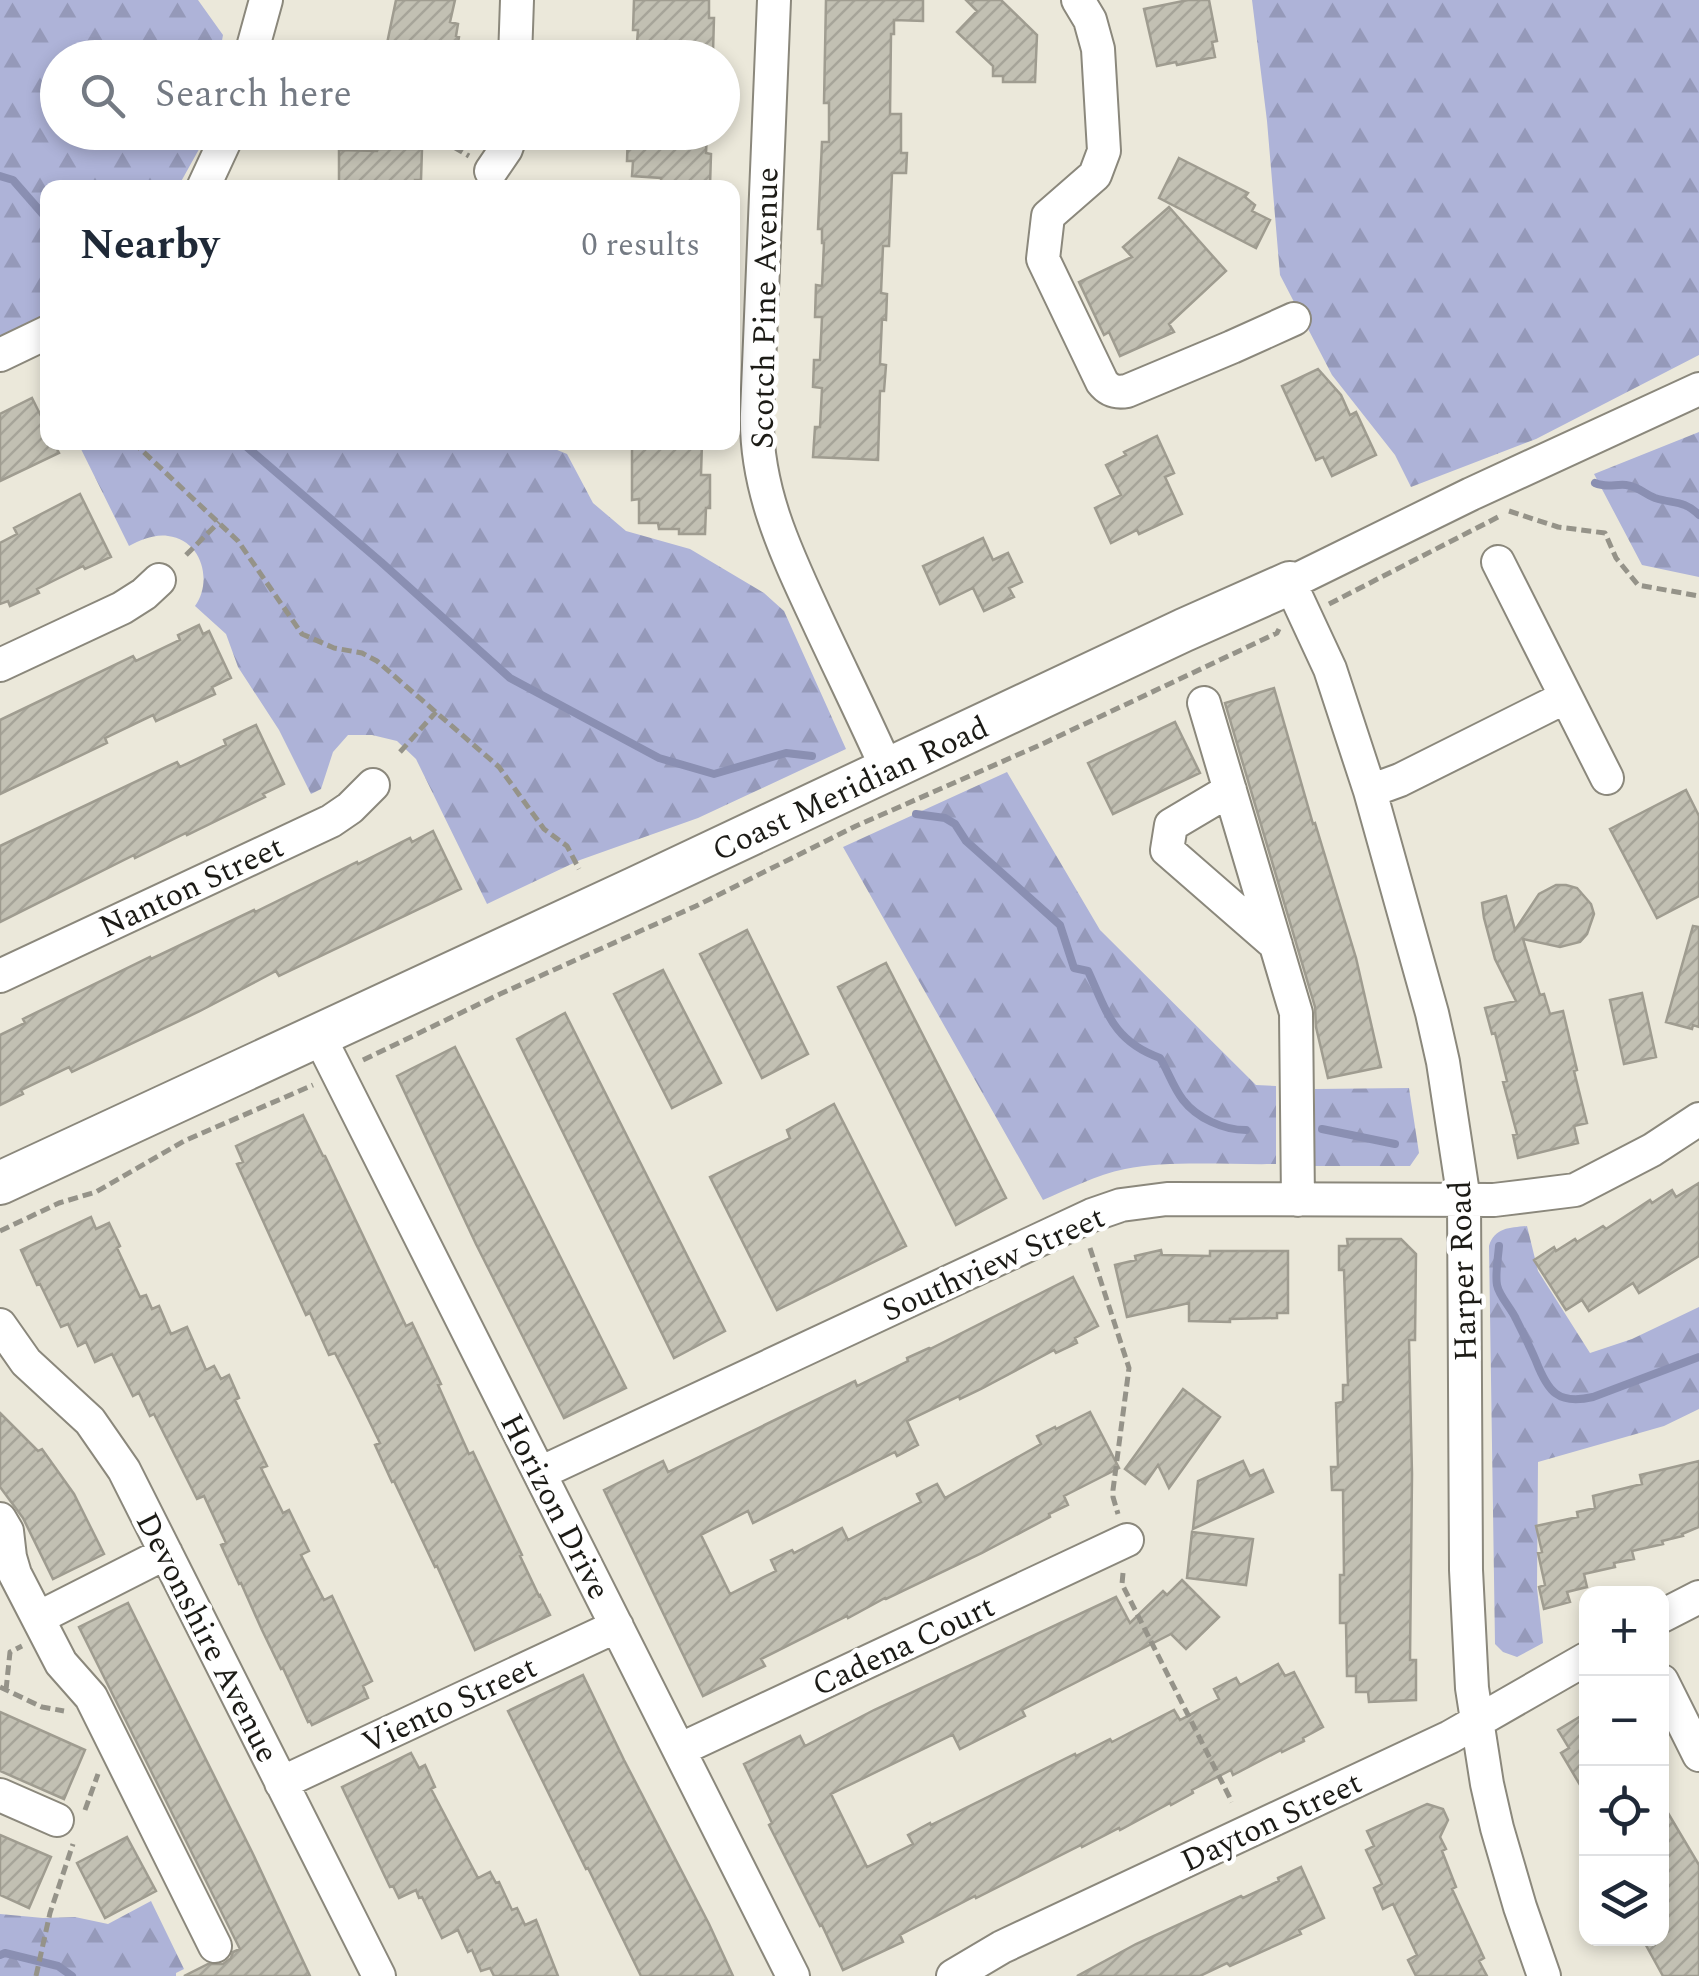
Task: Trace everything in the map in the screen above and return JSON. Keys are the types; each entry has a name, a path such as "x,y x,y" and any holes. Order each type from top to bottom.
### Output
{"main road":[{"name":"Coast Meridian Road","path":"0,1182 1290,583"}],"street":[{"path":"255,40 266,0"},
{"path":"516,40 517,0"},
{"name":"Scotch Pine Avenue","path":"774,0 757,432 762,473 779,534 888,769"},
{"path":"1078,0 1090,20 1098,49 1104,151 1095,174 1048,216 1043,258 1100,378 1109,390 1127,391 1294,318"},
{"path":"207,180 221,150"},
{"path":"492,171 505,150"},
{"path":"0,355 40,336"},
{"name":"Coast Meridian Road","path":"1290,583 1471,494 1699,390"},
{"path":"1498,562 1607,778"},
{"path":"0,665 122,608 159,580"},
{"name":"Harper Road","path":"1290,583 1330,669 1370,791 1432,1013 1451,1109 1464,1200 1466,1614 1477,1721 1497,1828 1544,1976"},
{"path":"1370,791 1400,780 1566,697"},
{"path":"1204,703 1296,1013 1298,1200"},
{"name":"Nanton Street","path":"0,976 331,820 373,785"},
{"path":"1230,790 1171,825 1167,850 1276,945"},
{"name":"Horizon Drive","path":"319,1036 792,1976"},
{"name":"Southview Street","path":"540,1473 1106,1210 1167,1199 1494,1200 1575,1190 1652,1150 1699,1119"},
{"name":"Devonshire Avenue","path":"0,1325 26,1362 102,1437 124,1470 378,1976"},
{"path":"0,1519 8,1531 16,1574 42,1626 61,1663 91,1698 215,1946"},
{"name":"Cadena Court","path":"679,1750 1126,1540"},
{"path":"42,1626 166,1553"},
{"path":"1669,1612 1699,1597"},
{"name":"Viento Street","path":"281,1783 616,1626"},
{"name":"Dayton Street","path":"953,1976 1002,1947 1450,1738 1579,1663"},
{"path":"1669,1694 1699,1756"},
{"path":"0,1794 57,1820"}],"path":[{"path":"142,450 246,552 302,634 334,648 370,656 499,767 544,829 566,846 579,869"},
{"path":"1508,511 1558,527 1605,533 1616,558 1638,584 1699,596"},
{"path":"186,554 219,522"},
{"path":"356,1062 696,906 856,826 1040,745 1278,633 1280,628"},
{"path":"400,752 436,712"},
{"path":"0,1232 59,1202 96,1192 184,1141 319,1080"},
{"path":"1088,1245 1129,1368 1113,1498"},
{"path":"1122,1584 1232,1802"},
{"path":"42,1626 10,1652 3,1689 42,1707 72,1714"},
{"path":"36,1976 43,1942"}],"green space":[{"path":"0,0 198,0 223,35 222,40 40,40 40,150 199,150 182,180 40,180 40,326 0,340"},
{"path":"1252,0 1699,0 1699,355 1536,439 1411,487 1395,455 1332,375 1280,275"},
{"path":"1699,432 1699,577 1642,565 1594,474"},
{"path":"81,450 557,450 567,454 593,503 626,531 690,549 764,593 784,611 846,749 698,818 580,860 487,904 416,759 397,741 348,735 333,752 321,789 311,794 279,730 238,667 226,634 195,606 203,585 196,553 180,539 168,536 129,546"},
{"path":"1007,772 1100,930 1256,1085 1276,1086 1276,1164 1142,1166 1104,1175 1043,1200 843,847"},
{"path":"1409,1088 1419,1153 1410,1166 1314,1166 1315,1089"},
{"path":"1527,1226 1538,1271 1590,1353 1632,1339 1699,1307 1699,1409 1664,1426 1538,1462 1537,1588 1543,1643 1517,1657 1495,1644 1489,1246 1499,1232"},
{"path":"151,1901 184,1969 176,1976 0,1976 0,1914 75,1917 108,1924"}],"building":[{"path":"396,0 455,0 450,22 458,24 458,40 388,40"},
{"path":"634,0 709,0 709,18 714,18 713,40 637,40 638,30 633,30"},
{"path":"826,0 923,0 923,21 894,20 891,34 890,114 901,114 901,153 907,153 906,173 892,173 889,246 883,246 881,293 887,294 880,364 886,365 884,391 880,391 878,460 813,457 815,427 820,427 822,388 813,387 814,360 820,360 822,317 815,317 816,285 822,286 824,243 822,229 818,229 822,142 829,142 829,103 824,103"},
{"path":"966,0 1001,0 1037,35 1035,82 1003,82 1003,76 993,76 993,66 957,32 977,11"},
{"path":"1209,0 1217,41 1212,42 1215,57 1157,66 1144,9"},
{"path":"339,150 422,150 421,180 339,180"},
{"path":"627,150 706,150 711,154 710,180 632,176 633,161 627,161"},
{"path":"1179,158 1248,193 1245,197 1255,205 1252,211 1270,220 1256,248 1159,198"},
{"path":"1169,207 1226,271 1169,324 1174,332 1120,356 1109,332 1104,335 1079,282 1132,257 1123,247"},
{"path":"1318,369 1341,395 1350,415 1356,412 1376,455 1332,476 1323,457 1316,460 1282,386"},
{"path":"32,398 40,414 40,450 59,453 0,481 0,414"},
{"path":"1157,436 1174,473 1165,477 1182,514 1111,543 1095,508 1121,495 1106,465"},
{"path":"632,450 702,450 701,475 710,475 705,534 679,534 679,529 659,529 658,523 639,523 639,499 632,500"},
{"path":"80,494 111,557 85,569 83,566 10,606 8,601 0,604 0,543 17,534 14,528"},
{"path":"983,538 993,560 1008,553 1022,582 1009,588 1014,597 984,611 973,588 940,604 923,566"},
{"path":"199,625 203,634 209,631 231,678 212,687 215,694 156,721 153,715 105,738 107,743 0,794 0,720 133,656 136,661 180,640 178,635"},
{"path":"1274,688 1356,958 1381,1067 1328,1078 1315,1007 1225,703"},
{"path":"1175,722 1200,773 1113,814 1088,763"},
{"path":"256,725 284,784 187,835 135,858 134,855 0,922 0,846 177,762 180,767"},
{"path":"1686,790 1699,816 1699,896 1657,918 1610,829"},
{"path":"433,831 461,889 279,976 276,971 72,1072 69,1067 21,1090 23,1094 0,1105 0,1035 25,1023 23,1019 357,862"},
{"path":"1556,885 1577,888 1591,904 1594,914 1587,934 1580,942 1560,947 1523,939 1550,1014 1563,1011 1587,1123 1574,1126 1578,1143 1518,1158 1513,1135 1517,1134 1503,1082 1507,1081 1485,1008 1516,1001 1495,959 1482,903 1506,896 1515,930 1539,894"},
{"path":"1693,926 1699,927 1699,1027 1693,1025 1692,1029 1666,1022"},
{"path":"747,930 808,1054 762,1078 700,954"},
{"path":"886,963 1006,1198 956,1225 838,987"},
{"path":"663,970 721,1083 672,1108 614,994"},
{"path":"1642,993 1656,1057 1624,1064 1610,1000"},
{"path":"565,1013 725,1331 674,1358 517,1039"},
{"path":"455,1047 626,1388 564,1418 397,1076"},
{"path":"834,1104 906,1246 777,1310 710,1177 790,1138 787,1130"},
{"path":"303,1115 406,1326 412,1323 469,1454 473,1452 550,1615 475,1650 375,1445 380,1443 335,1353 329,1355 310,1313 306,1315 237,1164 243,1162 236,1146"},
{"path":"1699,1183 1699,1256 1639,1293 1633,1283 1589,1311 1582,1300 1566,1310 1534,1260 1554,1247 1556,1251 1603,1226 1606,1229 1650,1200 1652,1203 1672,1190 1676,1197"},
{"path":"91,1217 96,1229 109,1223 140,1297 146,1295 152,1309 159,1306 171,1334 187,1327 206,1370 214,1366 221,1379 229,1375 239,1398 235,1400 267,1466 261,1468 283,1513 289,1510 309,1551 301,1555 324,1600 332,1596 372,1681 363,1686 368,1698 312,1725 308,1722 221,1545 226,1543 204,1496 197,1499 154,1414 150,1416 139,1393 133,1396 112,1354 95,1362 86,1342 78,1346 68,1324 61,1327 21,1250"},
{"path":"1347,1239 1401,1239 1416,1254 1415,1340 1409,1340 1410,1660 1416,1660 1416,1700 1369,1702 1368,1692 1356,1692 1356,1676 1347,1676 1346,1623 1340,1623 1343,1490 1332,1490 1331,1467 1338,1467 1336,1403 1343,1402 1343,1385 1348,1385 1344,1270 1339,1270 1339,1246 1348,1246"},
{"path":"1161,1250 1162,1255 1210,1256 1210,1251 1288,1251 1288,1313 1277,1313 1277,1318 1230,1322 1189,1321 1189,1303 1127,1317 1115,1265"},
{"path":"1073,1277 1098,1326 1075,1338 1077,1343 1056,1353 1054,1350 981,1389 907,1421 918,1445 897,1456 895,1452 753,1523 748,1511 701,1535 730,1594 776,1571 771,1560 792,1550 794,1553 842,1528 848,1540 921,1502 917,1494 937,1484 945,1498 1041,1444 1037,1436 1090,1412 1119,1468 1064,1496 1068,1505 1049,1514 1050,1517 761,1659 765,1666 703,1696 604,1490 663,1461 668,1472 855,1381 857,1386"},
{"path":"1183,1389 1220,1417 1169,1488 1158,1465 1145,1484 1125,1469"},
{"path":"0,1413 38,1451 42,1449 74,1494 104,1554 53,1579 23,1518 0,1487"},
{"path":"1243,1461 1250,1476 1263,1470 1273,1492 1193,1529 1198,1481"},
{"path":"1699,1461 1699,1527 1662,1541 1663,1544 1632,1551 1634,1559 1614,1563 1615,1567 1584,1574 1587,1586 1567,1592 1570,1602 1544,1609 1539,1587 1545,1585 1538,1553 1542,1552 1536,1526 1578,1517 1577,1512 1595,1508 1593,1496 1642,1484 1640,1475"},
{"path":"1192,1532 1253,1539 1246,1585 1187,1578"},
{"path":"1182,1580 1219,1617 1186,1649 1171,1634 1022,1710 1025,1716 960,1749 950,1736 831,1794 867,1867 913,1844 908,1835 930,1823 1174,1710 1180,1720 1219,1699 1214,1689 1236,1678 1240,1685 1278,1664 1285,1676 1294,1672 1323,1727 1282,1752 1233,1775 1231,1770 1171,1805 975,1896 900,1935 903,1942 843,1970 769,1825 772,1823 744,1764 800,1736 805,1746 1116,1597 1130,1623 1163,1591 1167,1595"},
{"path":"128,1603 310,1976 184,1976 208,1964 223,1964 240,1949 79,1627"},
{"path":"583,1675 733,1976 641,1976 586,1869 508,1711"},
{"path":"0,1712 85,1750 64,1799 0,1771"},
{"path":"1579,1717 1579,1783 1561,1753 1569,1748 1558,1730"},
{"path":"411,1753 419,1768 425,1765 435,1787 431,1789 478,1878 490,1872 525,1925 536,1920 558,1976 494,1976 490,1968 481,1971 458,1930 442,1938 416,1890 399,1898 390,1887 342,1787"},
{"path":"1427,1804 1443,1809 1448,1820 1440,1837 1446,1849 1442,1851 1456,1887 1452,1889 1484,1958 1479,1961 1487,1976 1416,1976 1408,1960 1417,1955 1393,1904 1383,1909 1374,1888 1382,1884 1366,1850 1374,1846 1367,1831"},
{"path":"1669,1815 1699,1865 1699,1976 1663,1976 1646,1946 1669,1946"},
{"path":"0,1835 51,1857 29,1908 0,1895"},
{"path":"127,1837 156,1891 105,1918 77,1863"},
{"path":"1301,1867 1324,1918 1299,1930 1301,1934 1200,1976 1077,1976 1136,1944 1279,1881 1278,1878"}],"waterway":[{"path":"0,176 13,180 40,211"},
{"path":"250,450 510,678 659,758 714,774 786,753 812,756"},
{"path":"1595,483 1631,486 1699,515"},
{"path":"916,814 945,818 955,824 966,841 1060,925 1074,968 1088,971 1114,1024 1132,1043 1160,1058 1189,1106 1211,1122 1246,1130"},
{"path":"1322,1129 1395,1144"},
{"path":"1499,1246 1498,1289 1545,1381 1556,1394 1571,1399 1593,1397 1699,1357"},
{"path":"0,1955 58,1966 72,1976"}]}
